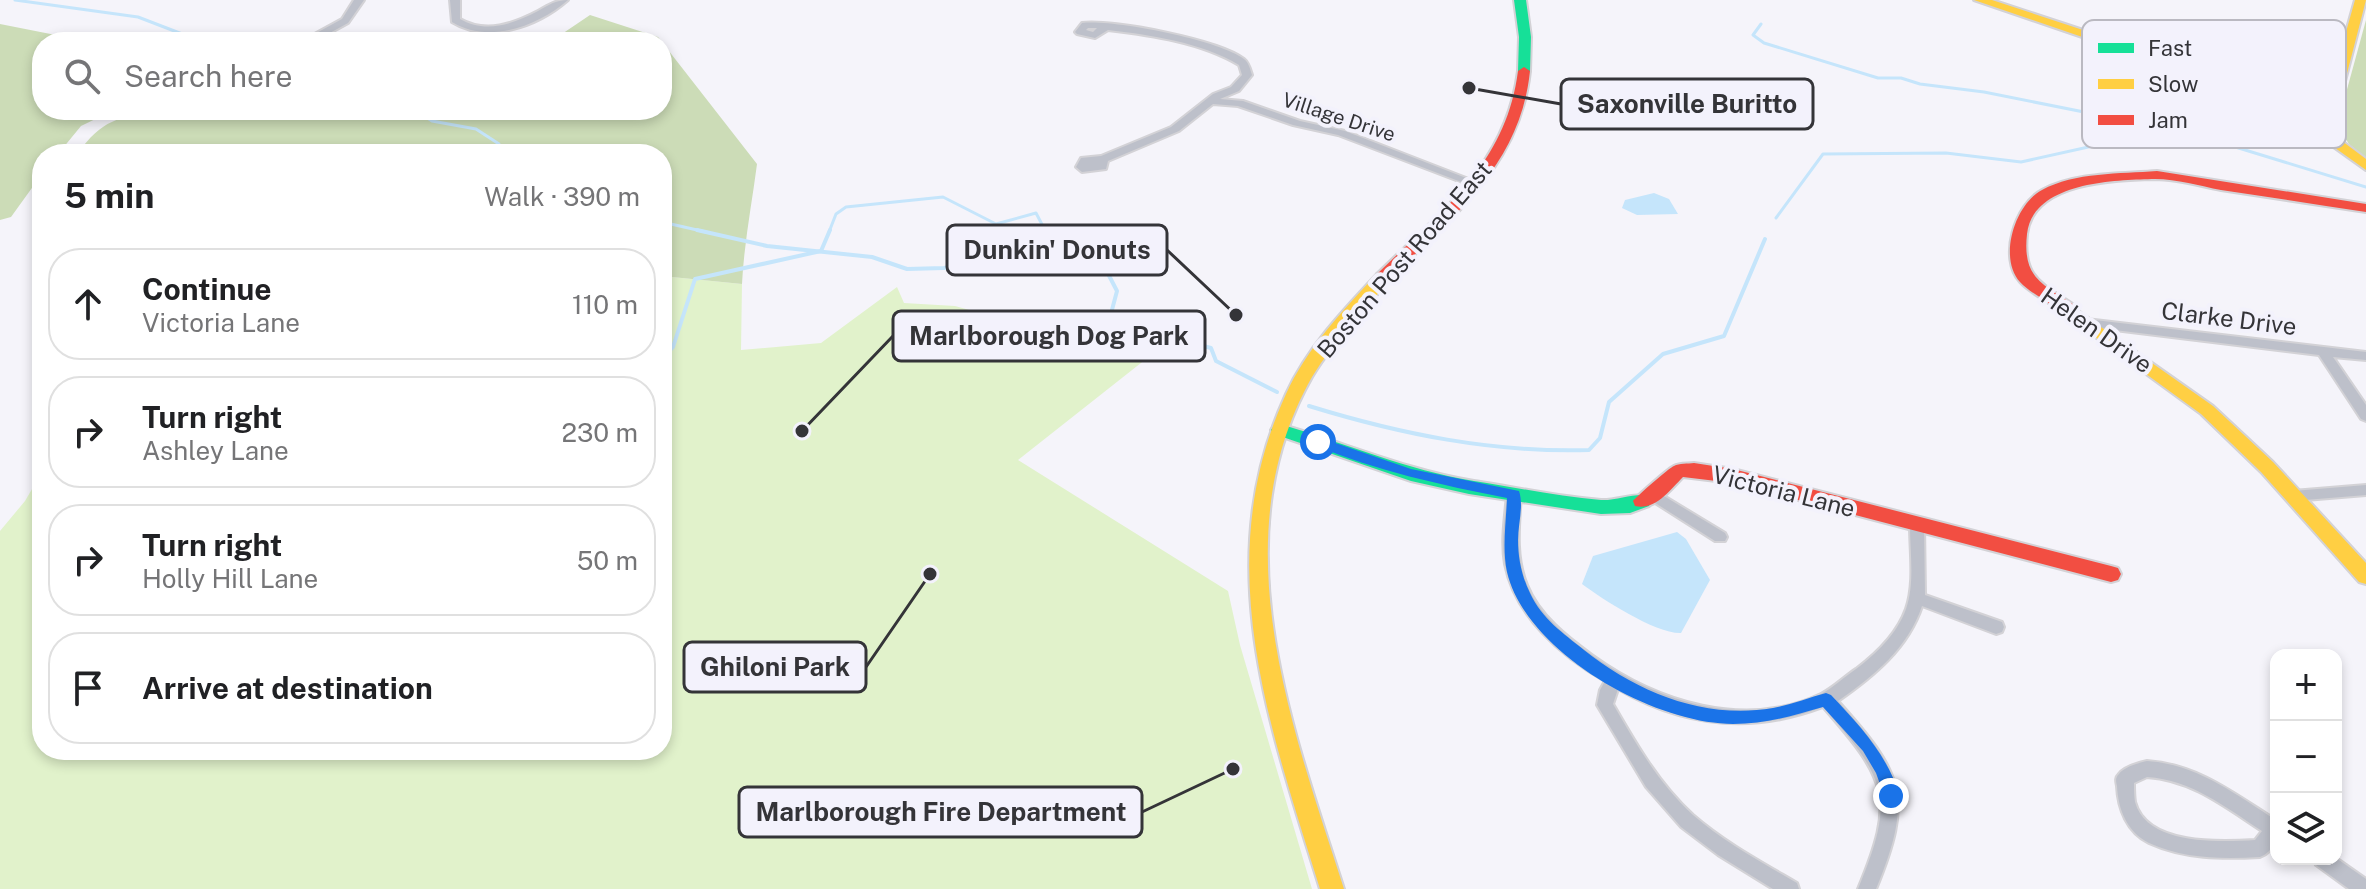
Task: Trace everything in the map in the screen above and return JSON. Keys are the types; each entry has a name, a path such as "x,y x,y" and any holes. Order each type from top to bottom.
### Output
{"main road":[{"name":"Boston Post Road East","path":"1332,889 1284,730 1257,602 1259,519 1267,472 1280,430 1304,376 1336,331 1473,183 1509,136 1518,115 1524,71 1525,37 1520,0"},
{"path":"1980,0 2082,33"},
{"path":"2346,54 2361,0"},
{"path":"2342,148 2366,166"},
{"name":"Helen Drive","path":"2366,208 2157,175 2049,192 2033,201 2023,217 2016,249 2018,264 2025,278 2207,410 2293,496 2366,576"},
{"name":"Victoria Lane","path":"1280,430 1395,469 1514,495 1601,507 1630,506 1654,495 1678,471 1694,470 1733,476 2111,574"}],"street":[{"path":"325,32 345,21 359,0"},
{"path":"455,0 455,20 464,27 482,30 522,23 563,0"},
{"path":"1103,159 1175,129 1210,101 1235,89 1247,75 1237,58 1131,28 1104,28"},
{"path":"1235,89 1239,103"},
{"name":"Village Drive","path":"1210,101 1239,103 1297,123 1341,133 1473,183"},
{"name":"Clarke Drive","path":"2086,323 2366,356"},
{"path":"2323,351 2366,416"},
{"path":"2293,496 2366,490"},
{"path":"1514,495 1511,542 1514,572 1524,597 1542,625 1594,667 1661,703 1687,712 1730,717 1773,715 1826,699 1881,662 1908,620 1917,598 1917,525"},
{"path":"1654,495 1720,537"},
{"path":"1917,598 1996,627"},
{"path":"1615,679 1608,690 1605,705 1661,794 1687,821 1720,846 1790,889"},
{"path":"1826,699 1868,746 1883,770 1891,796 1892,817 1867,889"},
{"path":"2144,769 2175,772 2275,829 2260,848 2228,851 2193,849 2165,842 2130,816 2123,798 2125,779 2144,769"},
{"path":"2331,865 2365,889"}],"green space":[{"path":"590,15 643,32 565,32"},
{"path":"2366,20 2366,158 2346,140 2346,93"},
{"path":"0,24 40,32 32,32 32,120 93,120 81,126 66,144 32,144 32,188 11,217 0,220"},
{"path":"672,55 757,164 742,284 672,277 672,144 85,144 112,122 672,120"},
{"path":"672,277 742,284 741,350 821,343 897,287 904,303 955,306 1146,359 1018,460 1228,591 1240,645 1312,889 0,889 0,531 32,489 32,760 672,760"}],"water":[{"path":"1654,193 1669,199 1678,214 1637,215 1622,208 1625,200"},
{"path":"1677,532 1686,539 1710,580 1681,633 1644,622 1582,584 1593,556"}],"waterway":[{"path":"15,0 138,17 177,32"},
{"path":"1761,24 1753,35 1764,43 1878,78 1901,78 1920,84 1984,92 2082,112"},
{"path":"430,120 476,129 499,144"},
{"path":"1776,218 1823,154 1946,153 2021,162 2084,148"},
{"path":"2239,148 2366,187"},
{"path":"829,232 836,214 846,207 943,197 996,224 1036,213 1046,232"},
{"path":"672,224 706,232"},
{"path":"697,230 767,246 819,251"},
{"path":"819,251 830,230"},
{"path":"1045,230 1063,252 1104,266 1117,291 1109,321 1211,348 1216,361 1277,392"},
{"path":"1309,406 1447,440 1518,448 1589,450 1600,438 1609,402 1663,354 1724,336 1765,239"},
{"path":"672,348 695,279 819,251"},
{"path":"819,251 872,257 907,269 944,268 1018,253 1062,251"}],"traffic: fast":[{"path":"1520,0 1525,37 1524,71"},
{"path":"1280,430 1411,474 1469,487 1601,507 1630,506 1642,501"}],"traffic: slow":[{"path":"1980,0 2082,34"},
{"path":"2346,54 2361,0"},
{"path":"2342,148 2366,166"},
{"path":"1332,889 1294,767 1264,642 1258,579 1259,516 1271,454 1295,393 1324,346 1383,277"},
{"path":"2071,311 2207,410 2267,467 2366,576"}],"traffic: jam":[{"path":"1383,277 1452,209 1494,159 1510,131 1520,102 1524,71"},
{"path":"2071,311 2025,278 2018,254 2020,229 2029,207 2044,194 2058,188 2092,181 2157,175 2366,208"},
{"path":"1642,501 1654,495 1678,471 1694,470 1733,476 2111,574"}],"place":[{"name":"Saxonville Buritto","path":"1469,88"},
{"name":"Dunkin' Donuts","path":"1236,315"},
{"name":"Marlborough Dog Park","path":"802,431"},
{"name":"Ghiloni Park","path":"930,574"},
{"name":"Marlborough Fire Department","path":"1233,769"}],"route":[{"path":"1318,442 1365,461 1411,474 1514,495 1511,542 1514,572 1524,597 1542,625 1594,667 1648,699 1687,712 1730,717 1773,715 1826,699 1868,746 1883,770 1891,796"}]}
